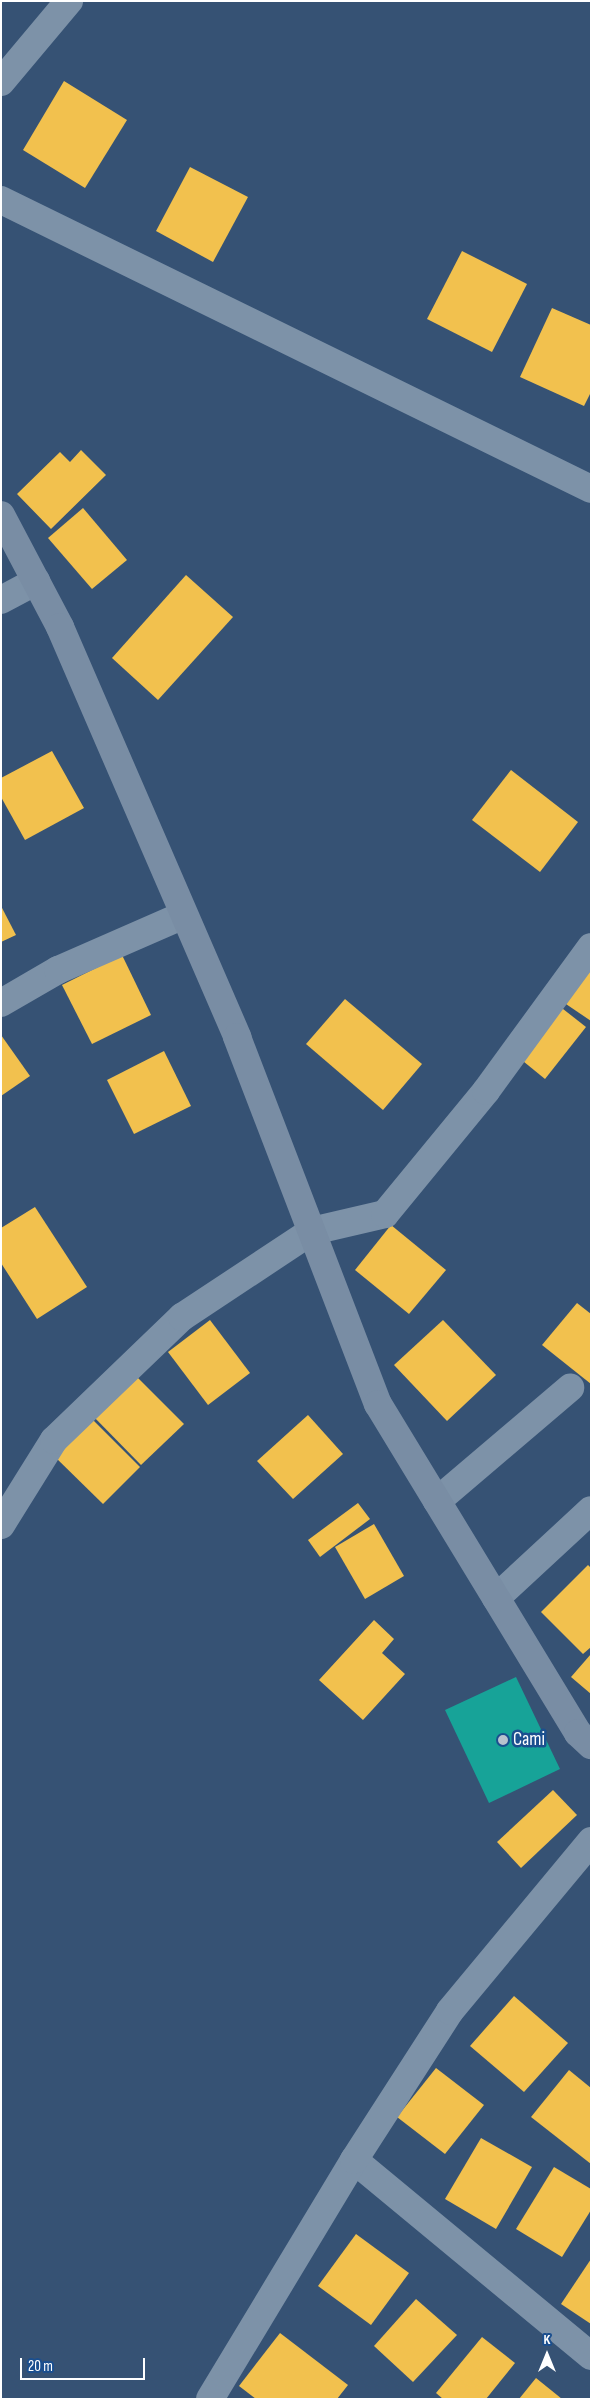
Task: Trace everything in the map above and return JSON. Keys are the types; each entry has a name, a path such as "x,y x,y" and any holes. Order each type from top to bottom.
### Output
{"street":[{"path":"1,82 69,1"},
{"path":"1,200 591,488"},
{"path":"1,515 60,627 237,1037 378,1404 578,1733 591,1745"},
{"path":"1,600 36,581"},
{"path":"1,1003 58,970 184,915"},
{"path":"1,1525 54,1440 182,1317 312,1231 384,1214 486,1092 591,947"},
{"path":"437,1501 570,1388"},
{"path":"496,1598 591,1510"},
{"path":"210,2399 354,2160 450,2011 591,1840"},
{"path":"354,2160 591,2356"}],"building: Konut":[{"path":"64,81 127,120 85,188 23,150"},
{"path":"190,167 248,197 213,262 156,231"},
{"path":"462,251 527,284 492,352 427,319"},
{"path":"552,308 591,325 591,392 584,406 520,377"},
{"path":"81,450 106,475 51,529 17,494 60,452 70,462"},
{"path":"83,508 127,560 92,589 48,538"},
{"path":"186,575 233,617 158,700 112,658"},
{"path":"52,751 84,808 25,840 1,797 1,778"},
{"path":"511,770 578,822 540,872 472,820"},
{"path":"1,906 16,935 1,942"},
{"path":"122,955 151,1015 92,1044 62,985"},
{"path":"591,962 591,1021 563,1002"},
{"path":"345,999 422,1064 383,1110 306,1044"},
{"path":"558,1005 586,1027 545,1079 518,1057"},
{"path":"1,1035 30,1076 1,1096"},
{"path":"164,1051 191,1106 134,1134 107,1080"},
{"path":"35,1207 87,1287 37,1319 1,1263 1,1228"},
{"path":"391,1225 446,1270 409,1314 355,1270"},
{"path":"577,1303 591,1314 591,1384 542,1345"},
{"path":"210,1320 250,1373 208,1405 168,1352"},
{"path":"443,1320 496,1375 447,1421 394,1365"},
{"path":"134,1374 184,1424 141,1465 92,1415"},
{"path":"308,1415 343,1454 293,1499 257,1461"},
{"path":"91,1418 140,1467 103,1504 53,1455"},
{"path":"358,1503 370,1519 320,1557 308,1540"},
{"path":"374,1524 404,1576 365,1599 335,1547"},
{"path":"588,1565 591,1568 591,1647 583,1654 541,1612"},
{"path":"374,1620 394,1639 382,1653 405,1674 363,1720 319,1680"},
{"path":"591,1654 591,1694 571,1677"},
{"path":"553,1790 577,1815 521,1868 497,1842"},
{"path":"514,1996 568,2043 524,2092 470,2046"},
{"path":"436,2068 484,2105 445,2154 397,2117"},
{"path":"569,2070 591,2088 591,2164 531,2117"},
{"path":"481,2138 532,2167 496,2229 445,2199"},
{"path":"554,2167 591,2189 591,2210 562,2257 516,2229"},
{"path":"356,2234 409,2273 371,2325 318,2286"},
{"path":"591,2259 591,2324 561,2304"},
{"path":"416,2299 457,2335 413,2382 374,2346"},
{"path":"280,2333 348,2385 337,2399 256,2399 239,2386"},
{"path":"482,2337 515,2363 486,2399 443,2399 436,2393"},
{"path":"536,2378 562,2399 519,2399"}],"building: Kamu":[{"name":"Cami","path":"516,1677 560,1769 489,1803 445,1710"}],"place":[{"name":"Cami","path":"503,1740"}]}
